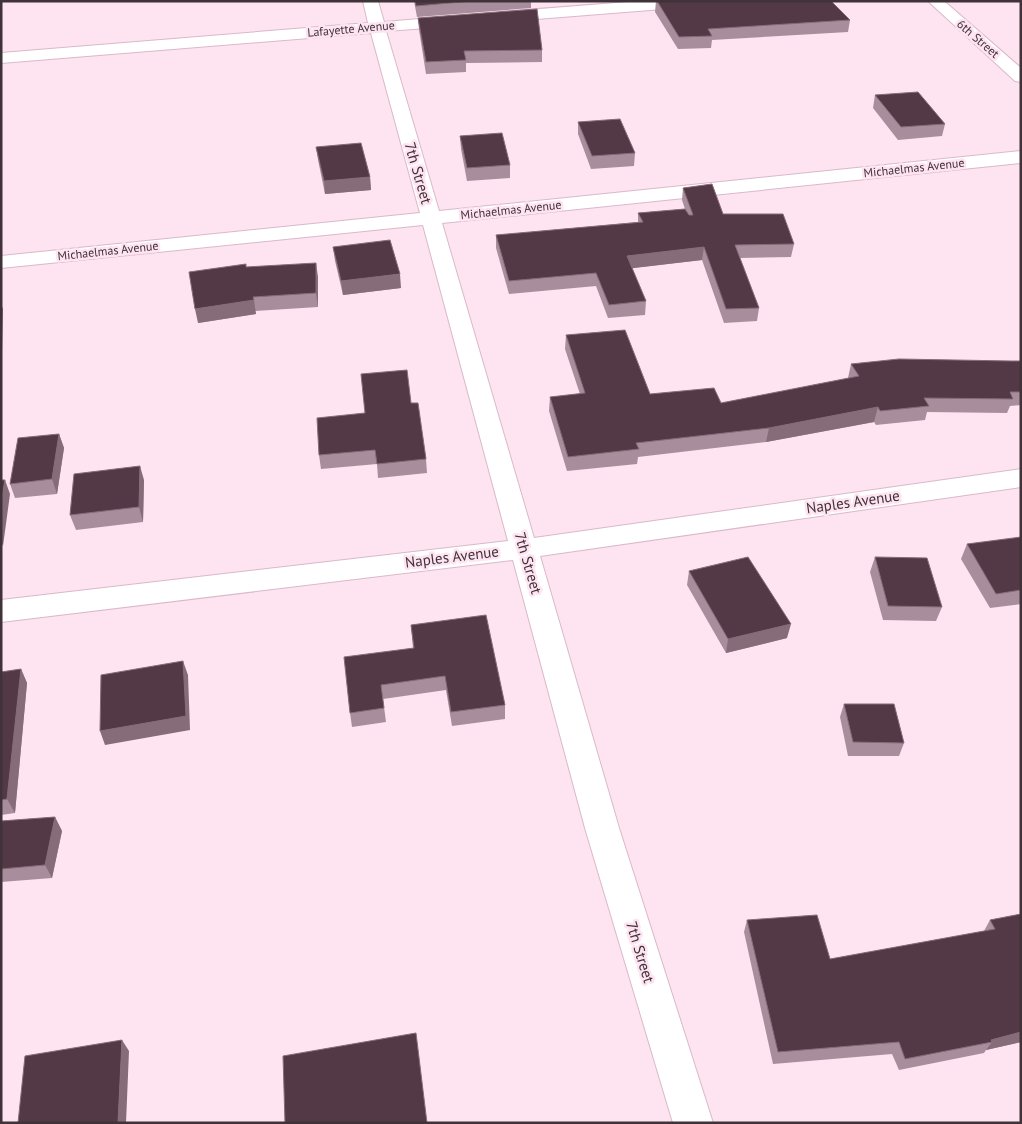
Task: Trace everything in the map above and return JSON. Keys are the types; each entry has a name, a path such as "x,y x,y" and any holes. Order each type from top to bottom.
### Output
{"street":[{"name":"7th Street","path":"370,1 602,828 693,1123"},
{"name":"Lafayette Avenue","path":"1,58 700,1"},
{"name":"6th Street","path":"935,1 1021,77"},
{"name":"Michaelmas Avenue","path":"1,262 1021,157"},
{"name":"Naples Avenue","path":"1,611 524,549 1021,478"}],"building":[{"path":"415,1 473,1 416,6"},
{"path":"657,1 831,1 850,20 708,29 712,36 679,37"},
{"path":"537,9 542,50 464,51 466,60 426,62 418,18"},
{"path":"918,92 945,124 901,127 875,95"},
{"path":"620,119 635,153 592,156 578,122"},
{"path":"502,133 510,165 467,168 460,136"},
{"path":"361,143 370,177 324,181 316,147"},
{"path":"712,184 723,214 783,214 794,244 735,245 759,308 726,309 704,247 627,256 646,301 609,305 596,273 509,281 496,235 643,222 638,213 685,209 689,215 693,215 683,188"},
{"path":"390,240 400,274 341,281 333,247"},
{"path":"316,263 316,293 253,297 254,300 195,309 189,272 246,264 246,267"},
{"path":"625,330 650,394 714,388 721,403 859,376 851,364 899,359 1021,361 1021,392 1010,392 1013,399 924,398 929,406 880,411 878,407 769,428 636,443 639,449 568,457 550,397 585,393 566,335"},
{"path":"407,370 411,403 418,403 426,459 377,464 375,450 319,455 317,418 365,413 361,374"},
{"path":"59,434 52,479 10,484 18,438"},
{"path":"140,466 139,507 70,515 74,474"},
{"path":"1,480 5,480 1,503"},
{"path":"1021,537 1021,590 996,594 967,544"},
{"path":"748,557 791,624 728,639 689,571"},
{"path":"875,557 927,558 942,607 888,606"},
{"path":"486,615 505,705 451,712 445,676 381,685 384,708 350,713 344,657 414,648 411,625"},
{"path":"183,661 186,716 100,731 101,675"},
{"path":"21,669 7,799 1,800 1,672"},
{"path":"844,704 894,704 904,743 853,742"},
{"path":"55,817 45,865 1,869 1,821"},
{"path":"1021,914 1021,1032 991,1040 992,1042 905,1059 899,1042 778,1052 747,920 817,915 830,959 995,929 990,920"},
{"path":"416,1033 427,1123 285,1123 283,1056"},
{"path":"122,1040 118,1123 18,1123 25,1056"}]}
